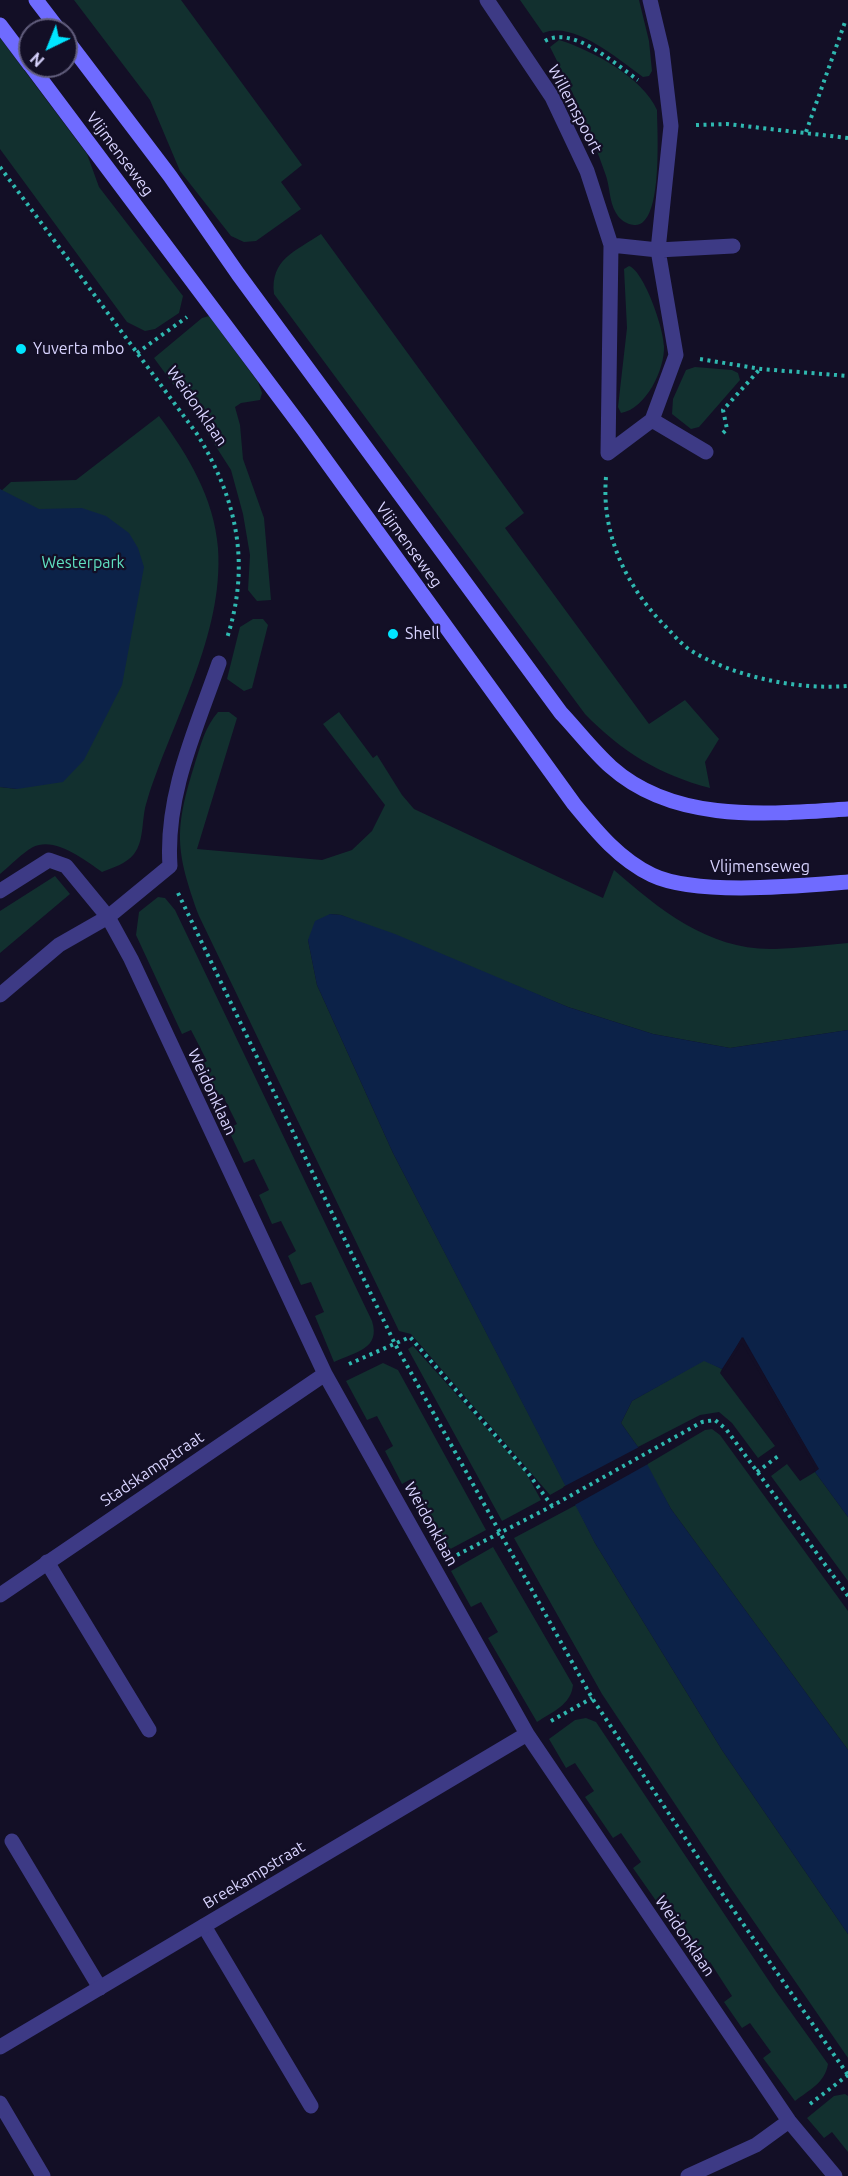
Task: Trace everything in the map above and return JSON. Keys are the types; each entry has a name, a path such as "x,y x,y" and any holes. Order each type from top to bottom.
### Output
{"street":[{"path":"36,0 50,18"},
{"name":"Willemspoort","path":"487,0 552,97 587,171 611,245 608,453"},
{"path":"608,453 652,420 676,355 658,250 671,126 670,109 662,50 650,0"},
{"name":"Vlijmenseweg","path":"0,26 18,49"},
{"name":"Vlijmenseweg","path":"78,55 170,176 238,274 561,713 612,768 638,785 668,799 707,809 743,814 848,809"},
{"name":"Vlijmenseweg","path":"40,78 208,302 567,795 605,842 635,866 654,876 677,883 770,888 848,882"},
{"path":"611,245 658,250 733,246"},
{"path":"652,420 706,452"},
{"path":"0,994 59,945 108,917 170,866 172,809 184,764 219,663"},
{"name":"Weidonklaan","path":"0,891 49,860 66,866 108,917 131,959 325,1374 527,1734 789,2121 835,2176"},
{"name":"Stadskampstraat","path":"0,1595 325,1374"},
{"path":"47,1562 149,1730"},
{"name":"Breekampstraat","path":"0,2047 527,1734"},
{"path":"12,1841 100,1988"},
{"path":"204,1926 311,2106"},
{"path":"0,2103 43,2176"},
{"path":"688,2176 756,2145 789,2121"}],"path":[{"path":"806,132 845,22"},
{"path":"524,54 555,36 568,38 594,49 639,81 670,109"},
{"path":"671,126 728,124 806,132 829,138 848,138"},
{"path":"0,168 137,353 208,302"},
{"name":"Weidonklaan","path":"137,353 202,443 217,468 231,506 238,543 239,582 232,623 219,663"},
{"path":"676,355 761,369 848,376"},
{"path":"706,452 727,429 723,410 761,369"},
{"path":"608,453 604,500 613,549 645,605 689,649 740,672 784,682 832,687 848,686"},
{"path":"170,866 186,911 394,1344 592,1698 727,1902 848,2075 789,2121"},
{"path":"325,1374 410,1337 553,1505"},
{"path":"434,1567 553,1505 702,1422 715,1420 726,1429 848,1596"},
{"path":"757,1472 781,1454"},
{"path":"527,1734 592,1698"}],"green space":[{"path":"74,0 181,0 302,165 281,182 301,209 256,241 244,242 231,236 180,171 150,100"},
{"path":"520,0 639,0 649,41 652,71 649,76 643,77 596,44 568,32 555,30 543,33"},
{"path":"0,38 18,62 18,78 30,78 87,154 99,187 183,296 179,313 155,329 145,331 127,322 0,149"},
{"path":"559,40 601,58 629,76 650,98 657,110 657,175 650,211 644,222 634,225 626,223 619,218 614,209 607,178 593,141 550,47"},
{"path":"321,234 524,513 505,528 649,724 685,700 719,739 705,762 710,788 658,769 613,740 585,714 274,294 276,272 281,264 294,251"},
{"path":"629,266 635,270 647,289 661,327 664,346 661,366 652,387 638,404 621,413 618,407 627,328 624,269"},
{"path":"209,316 258,382 262,393 260,400 241,403 235,407 240,425 243,459 264,518 271,600 257,601 248,590 250,555 243,514 231,470 195,414 154,358 202,318"},
{"path":"695,367 732,370 738,373 740,380 699,427 691,429 672,414 673,399 686,370"},
{"path":"159,416 180,446 205,495 216,530 218,581 205,645 157,770 145,808 140,842 134,854 127,860 102,872 69,851 42,844 20,856 0,874 0,787 17,789 0,492 11,482 76,480"},
{"path":"253,619 263,619 268,625 252,688 244,691 227,679 240,627"},
{"path":"218,712 229,712 237,718 197,849 322,860 352,850 372,831 385,805 323,724 339,712 373,758 377,755 402,795 414,809 603,898 614,870 668,913 687,925 729,943 751,948 775,949 848,943 848,1030 730,1048 653,1034 568,1007 341,915 330,914 308,940 317,985 393,1153 566,1486 550,1495 411,1334 399,1331 199,916 185,874 180,840 181,823 183,806 201,742"},
{"path":"55,876 70,894 0,953 0,911"},
{"path":"158,897 165,898 175,910 372,1321 373,1338 369,1344 358,1352 334,1362 315,1316 324,1312 311,1282 301,1285 288,1256 296,1251 281,1221 272,1224 259,1195 269,1190 254,1159 244,1163 228,1129 237,1124 222,1094 213,1098 198,1066 207,1061 191,1030 182,1034 136,935 139,912"},
{"path":"413,1346 525,1471 541,1500 502,1521 408,1349"},
{"path":"704,1360 722,1369 720,1373 775,1446 758,1458 732,1423 719,1412 700,1415 638,1447 621,1423 632,1401"},
{"path":"383,1363 398,1370 486,1530 441,1554 420,1515 429,1509 411,1479 402,1484 385,1451 393,1446 377,1416 367,1420 346,1381"},
{"path":"712,1429 720,1435 848,1611 848,1750 671,1509 646,1465 705,1430"},
{"path":"787,1464 800,1481 815,1472 848,1517 848,1581 771,1476"},
{"path":"576,1505 595,1543 722,1750 848,1934 848,2058 730,1887 602,1694 514,1538"},
{"path":"493,1547 573,1685 565,1703 537,1722 488,1638 498,1632 481,1602 471,1607 451,1571"},
{"path":"586,1718 596,1722 775,1990 828,2064 820,2081 795,2101 763,2058 771,2052 750,2023 742,2028 724,2002 732,1996 710,1962 701,1967 678,1936 686,1927 668,1900 659,1905 633,1868 641,1862 621,1833 613,1838 585,1797 594,1791 575,1763 566,1768 549,1739 575,1720"},
{"path":"845,2094 848,2096 848,2152 832,2132 824,2138 807,2118 834,2096"}],"water":[{"name":"Westerpark","path":"0,489 39,509 82,508 106,516 129,533 138,548 144,567 122,685 84,760 63,782 17,789 0,787"},
{"path":"330,914 341,915 395,934 568,1007 653,1034 730,1048 848,1030 848,1517 815,1472 818,1469 743,1337 722,1369 704,1361 632,1401 621,1423 638,1447 671,1509 848,1750 848,1934 722,1750 595,1543 393,1153 317,985 308,940 315,921"}],"pier":[{"path":"742,1337 819,1469 812,1473 815,1468 742,1343 724,1371 721,1372"},
{"path":"641,1446 648,1464 573,1506 563,1487"}],"place":[{"name":"Yuverta mbo","path":"21,349"},
{"name":"Shell","path":"393,634"}]}
